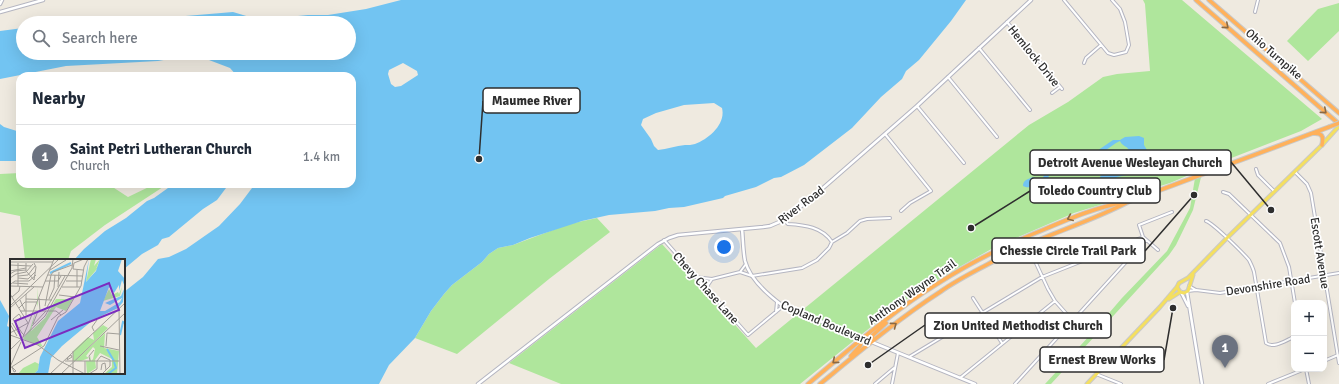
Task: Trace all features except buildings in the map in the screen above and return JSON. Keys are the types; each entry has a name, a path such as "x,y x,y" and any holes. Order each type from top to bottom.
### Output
{"highway":[{"name":"Ohio Turnpike","path":"1196,0 1339,124"},
{"name":"Ohio Turnpike","path":"1209,0 1339,113"},
{"name":"Anthony Wayne Trail","path":"820,384 871,342 941,291 999,258 1072,226 1109,212 1128,202 1329,126 1339,124"},
{"path":"1312,133 1319,133 1322,135 1324,138 1322,145"},
{"name":"Anthony Wayne Trail","path":"808,384 904,306 936,284 975,261 1076,215 1107,205 1128,202"},
{"path":"871,342 873,335 904,306"},
{"path":"838,369 860,346 862,339"}],"main road":[{"path":"1087,384 1166,301 1180,282 1184,281 1195,272 1294,171 1322,145 1339,124"},
{"path":"1166,301 1176,294 1187,292 1195,272"},
{"path":"1184,281 1187,282 1189,286"},
{"path":"1177,287 1181,292"}],"street":[{"path":"0,4 2,0"},
{"path":"0,12 43,0"},
{"name":"River Road","path":"479,384 664,240 678,235 770,226 784,220 917,106 1031,0"},
{"path":"1064,0 1108,54 1118,55 1126,52 1129,45 1123,15 1112,0"},
{"path":"1255,12 1258,0"},
{"name":"Hemlock Drive","path":"1007,22 1061,88 1052,94"},
{"path":"1084,63 1086,58 1101,45"},
{"path":"979,48 1030,110"},
{"path":"948,77 997,137"},
{"path":"917,106 964,163"},
{"path":"885,134 930,191 901,211"},
{"path":"1256,169 1258,175 1274,191"},
{"name":"Escott Avenue","path":"1294,171 1307,184 1311,193 1339,363"},
{"path":"1223,192 1229,194 1280,243 1286,258 1294,300"},
{"path":"1158,250 1143,237 1139,225 1172,212"},
{"path":"695,277 712,279 740,272 752,276 771,272 798,270 807,266 824,253 832,242 847,233 863,220 890,218"},
{"path":"784,220 788,224 800,224 820,230 829,237 832,242"},
{"path":"1206,222 1213,225 1249,261 1254,272 1265,340 1268,344 1274,346 1291,338"},
{"name":"Copland Boulevard","path":"742,229 746,264 752,276 769,295 783,306 975,384"},
{"path":"908,357 1042,277 1143,237"},
{"name":"Chevy Chase Lane","path":"664,240 695,277 748,335 775,313"},
{"path":"1015,384 1146,240"},
{"path":"1035,261 1054,301 1072,320"},
{"path":"740,272 746,264"},
{"name":"Devonshire Road","path":"1187,292 1196,290 1218,293 1339,273"},
{"path":"707,290 712,279"},
{"name":"Devonshire Road","path":"1189,286 1196,290"},
{"path":"1181,292 1189,307"},
{"path":"1187,292 1202,384"},
{"path":"973,298 1002,343"},
{"path":"960,378 1054,301"},
{"path":"775,313 777,302"},
{"path":"775,313 783,306"},
{"path":"892,384 898,353"},
{"path":"1327,360 1338,355"},
{"path":"875,384 896,367"},
{"path":"1268,384 1274,383 1299,372"},
{"path":"1307,372 1309,384"},
{"path":"1096,374 1121,384"}],"green space":[{"path":"1143,0 1182,0 1322,119 1301,131 1203,169 1193,210 1176,245 1169,255 1051,384 1045,384 1122,298 1167,251 1190,208 1196,172 1170,183 1074,213 995,247 902,302 800,384 561,384 509,363 662,244 756,348 1029,125 1068,102 1103,77 1117,74 1150,71 1145,4"},
{"path":"1339,3 1339,31 1308,61 1287,41 1318,9"},
{"path":"16,173 16,188 114,188 128,197 147,188 161,188 105,225 71,251 68,259 25,259 20,216 0,212 0,174"},
{"path":"597,218 610,232 549,279 457,354 415,338 431,311 452,285 498,248 513,245 569,224"}],"water":[{"path":"401,0 966,0 919,60 906,71 902,79 881,97 852,128 804,165 781,177 774,178 756,187 725,196 723,198 684,207 609,215 582,221 513,245 498,248 452,285 444,294 431,311 415,338 389,365 379,384 0,384 0,300 9,316 7,326 10,328 10,374 125,374 125,291 143,277 158,259 169,257 186,249 219,226 240,204 252,188 356,188 356,72 234,72 230,68 209,60 356,60 356,16 298,16 328,15 366,9","holes":["403,63 417,71 418,75 401,86 395,87 391,84 388,74 389,70","714,103 722,108 723,114 719,125 711,135 706,139 691,145 682,145 658,150 641,125 643,119 656,113 684,105"]},
{"path":"233,12 246,16 186,16"},
{"path":"16,29 16,60 164,60 66,66 36,72 16,72 16,76 0,79 0,31"},
{"path":"0,124 4,127 16,131 16,161 0,161"},
{"path":"1139,136 1144,138 1144,145 1147,150 1140,166 1127,175 1117,177 1110,183 1099,183 1098,180 1104,172 1125,158 1129,150 1120,141 1096,157 1092,156 1088,159 1082,158 1074,165 1068,165 1065,168 1051,171 1047,183 1042,187 1037,188 1023,186 1025,181 1033,177 1041,180 1045,171 1053,167 1061,164 1068,164 1079,156 1093,155 1113,140"},
{"path":"168,188 226,188 217,200 203,209 169,237 162,239 158,245 142,254 125,268 125,259 75,259 105,231 126,218 147,201"}],"place":[{"name":"Maumee River","path":"479,159"},
{"name":"Chessie Circle Trail Park","path":"1194,195"},
{"name":"Detroit Avenue Wesleyan Church","path":"1271,210"},
{"name":"Toledo Country Club","path":"971,228"},
{"name":"Ernest Brew Works","path":"1173,308"},
{"name":"Zion United Methodist Church","path":"868,365"},
{"name":"Saint Petri Lutheran Church","path":"1225,368"}]}
